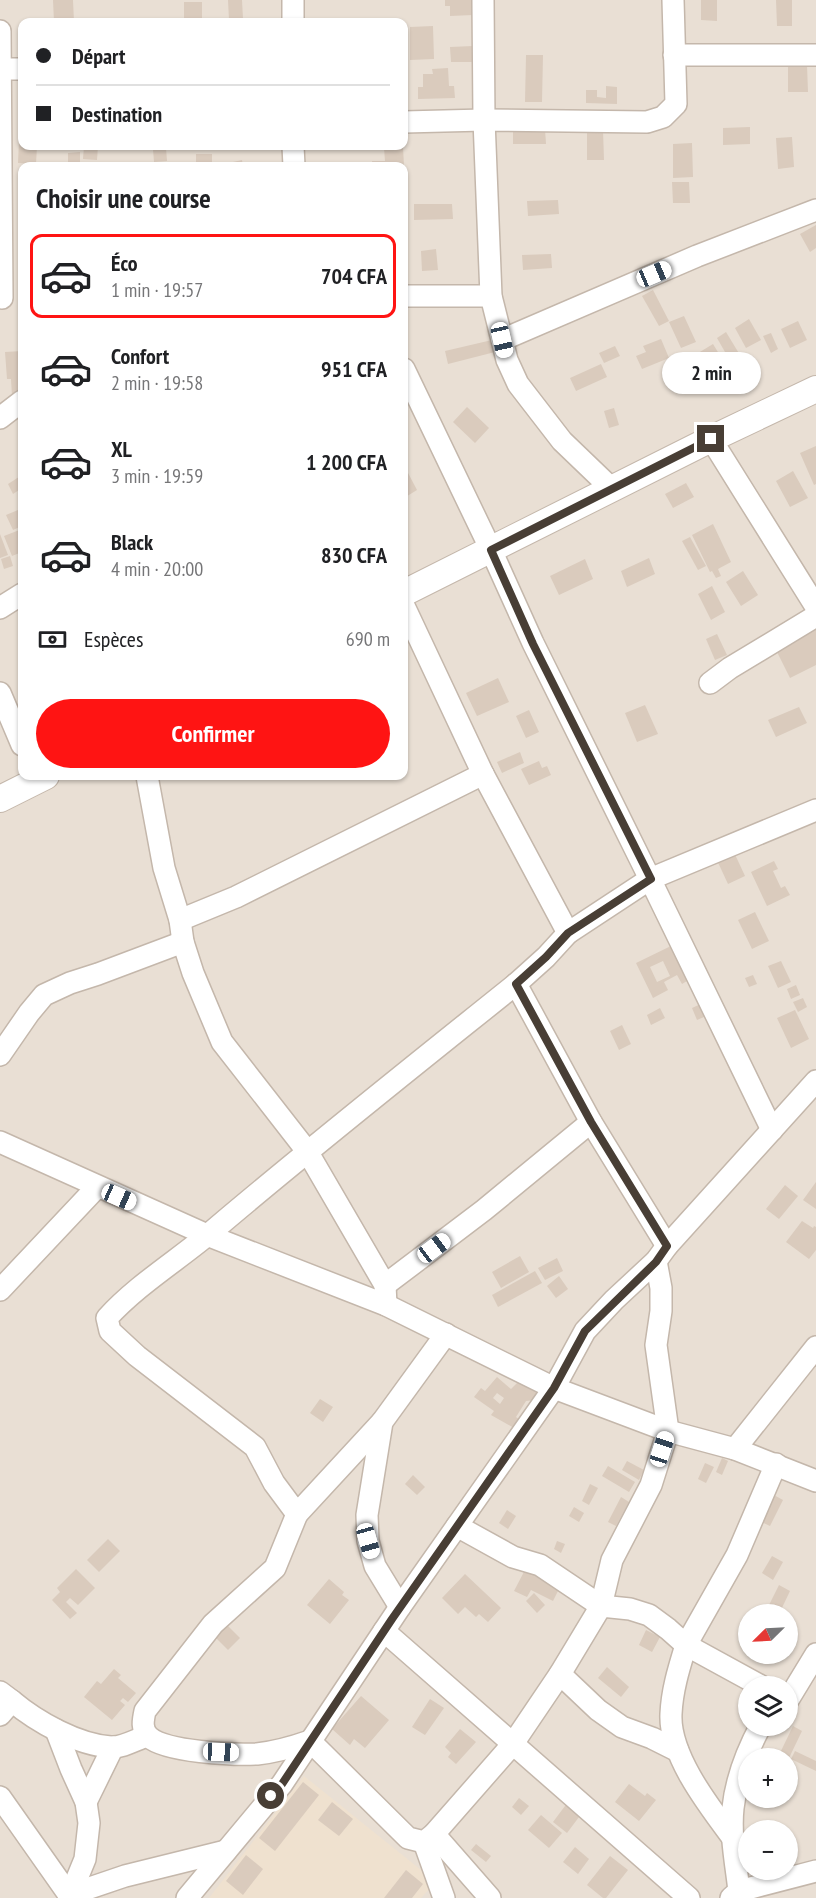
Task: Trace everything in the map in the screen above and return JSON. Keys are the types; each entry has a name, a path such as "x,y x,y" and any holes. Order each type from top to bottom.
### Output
{"street":[{"path":"293,0 293,18"},
{"path":"483,0 484,120 491,296 507,360 518,384 562,441 612,489"},
{"path":"408,122 484,120 647,122 663,117 676,104 673,0"},
{"path":"0,32 8,298"},
{"path":"674,55 816,55"},
{"path":"0,69 18,69"},
{"path":"502,340 697,256 816,210"},
{"path":"408,296 491,296"},
{"path":"408,377 491,550 533,644 651,879 772,1130"},
{"path":"408,591 816,389"},
{"path":"0,418 18,404"},
{"path":"711,439 816,607"},
{"path":"0,608 18,597"},
{"path":"408,615 483,774 568,933"},
{"path":"710,683 730,668 816,616"},
{"path":"0,693 18,736"},
{"path":"180,920 236,897 483,774"},
{"path":"0,799 35,780"},
{"path":"148,780 164,868 180,920 183,942 193,973 222,1042 307,1151 385,1295"},
{"path":"297,1514 274,1483 255,1447 137,1356 110,1331 107,1318 120,1304 307,1151 516,984 568,933 651,879 816,810"},
{"path":"0,1055 44,995 70,982 98,974 183,942"},
{"path":"429,1838 512,1745 560,1674 601,1606 612,1560 651,1485 668,1431 656,1345 661,1311 661,1254 516,984"},
{"path":"187,1898 282,1784 400,1607 554,1388 585,1331 661,1254 816,1081"},
{"path":"385,1295 591,1122"},
{"path":"0,1142 207,1235 385,1295 446,1334 554,1388 668,1431 735,1449 816,1481"},
{"path":"0,1290 97,1187"},
{"path":"310,1741 256,1754 203,1751 164,1746 147,1736 142,1724 145,1711 213,1624 275,1568 297,1514 382,1422 446,1334"},
{"path":"735,1449 816,1347"},
{"path":"382,1422 367,1515 368,1541 375,1566 400,1607"},
{"path":"732,1837 701,1795 678,1751 671,1716 674,1684 686,1645 737,1555 776,1464"},
{"path":"457,1526 513,1557 540,1565 601,1606 630,1609 649,1615 686,1645 743,1676"},
{"path":"384,1631 689,1898"},
{"path":"798,1684 816,1654"},
{"path":"560,1674 598,1710 622,1727 678,1751"},
{"path":"4,1703 56,1730 86,1742 113,1748 147,1736"},
{"path":"56,1730 86,1802 89,1823 86,1859 69,1897"},
{"path":"755,1736 748,1749 733,1807 735,1894 816,1871"},
{"path":"310,1741 408,1838 429,1838 490,1898"},
{"path":"86,1802 113,1748"},
{"path":"0,1797 69,1897"},
{"path":"429,1838 444,1898"},
{"path":"69,1897 125,1876 226,1851"}],"shaded area":[{"path":"0,0 816,0 816,1898 0,1898"},
{"path":"304,1776 436,1882 421,1898 209,1898"}],"building":[{"path":"53,0 73,0 74,18 54,18"},
{"path":"228,0 242,0 243,18 229,18"},
{"path":"445,0 472,0 473,15 450,16 450,6 445,6"},
{"path":"701,0 717,0 717,21 701,20"},
{"path":"776,0 792,0 792,26 777,26"},
{"path":"184,2 202,2 202,18 184,18"},
{"path":"433,26 434,59 410,60 410,27"},
{"path":"473,46 474,62 451,62 450,47"},
{"path":"526,55 543,55 542,102 525,102"},
{"path":"788,65 807,65 808,92 788,92"},
{"path":"448,68 449,86 454,86 455,98 418,99 418,87 423,87 423,74 433,74 432,69"},
{"path":"606,86 617,87 617,104 586,103 586,90 597,90 597,97 606,98"},
{"path":"750,127 750,144 723,145 723,128"},
{"path":"513,129 545,129 546,144 513,144"},
{"path":"587,130 603,130 604,160 587,160"},
{"path":"792,137 794,167 778,169 776,138"},
{"path":"692,143 693,177 673,178 673,144"},
{"path":"19,150 37,150 36,162 18,162"},
{"path":"84,150 98,150 97,160 83,159"},
{"path":"153,150 166,150 167,161 154,162"},
{"path":"384,150 403,150 404,162 372,161 385,161"},
{"path":"80,152 80,162 68,162 68,153"},
{"path":"196,154 212,154 212,162 196,162"},
{"path":"672,182 689,182 690,203 673,203"},
{"path":"558,200 559,214 528,216 527,201"},
{"path":"414,204 452,204 453,219 414,220"},
{"path":"816,225 816,248 810,252 800,234"},
{"path":"436,249 438,270 422,271 421,251"},
{"path":"551,254 552,268 523,270 522,255"},
{"path":"653,290 669,321 659,326 642,296"},
{"path":"684,316 696,342 681,348 669,322"},
{"path":"749,319 761,340 746,348 735,328"},
{"path":"798,321 807,340 790,348 781,329"},
{"path":"726,332 743,360 733,366 717,338"},
{"path":"771,333 778,349 771,353 763,336"},
{"path":"661,339 669,358 642,369 636,356 646,352 643,346"},
{"path":"492,340 495,352 448,364 445,351"},
{"path":"713,344 730,372 707,386 690,358"},
{"path":"615,346 620,356 604,363 599,353"},
{"path":"18,351 18,392 12,396 11,379 7,379 5,352"},
{"path":"601,364 607,377 576,391 570,378"},
{"path":"467,407 489,428 475,443 453,422"},
{"path":"614,408 619,425 609,428 604,411"},
{"path":"816,446 816,484 814,485 800,453"},
{"path":"793,471 808,498 790,507 776,481"},
{"path":"408,473 417,490 408,496"},
{"path":"18,478 18,491 13,494 8,484"},
{"path":"686,483 694,497 673,508 665,494"},
{"path":"18,510 18,528 13,530 6,515"},
{"path":"713,524 731,562 718,569 721,576 716,578 712,571 710,572 692,535"},
{"path":"18,531 18,554 12,556 4,536"},
{"path":"0,534 8,555 0,558"},
{"path":"690,537 706,566 698,570 682,541"},
{"path":"10,556 13,566 4,569 1,559"},
{"path":"649,558 655,574 627,587 621,571"},
{"path":"585,559 593,579 559,595 550,576"},
{"path":"743,571 758,595 741,606 726,582"},
{"path":"712,586 725,612 711,620 698,594"},
{"path":"816,629 816,665 790,678 775,648"},
{"path":"717,634 727,655 715,660 706,639"},
{"path":"498,678 509,702 477,716 466,693"},
{"path":"645,705 658,734 637,742 625,713"},
{"path":"799,707 807,723 776,737 768,720"},
{"path":"529,710 539,732 526,738 516,716"},
{"path":"520,752 524,763 502,773 497,762"},
{"path":"539,761 542,768 547,766 551,775 529,785 521,769"},
{"path":"732,848 745,876 728,884 715,856"},
{"path":"774,861 778,869 773,871 781,888 785,886 790,895 767,906 751,872"},
{"path":"755,912 769,941 752,949 738,920"},
{"path":"673,945 692,978 682,984 677,975 664,982 668,990 653,998 636,963","holes":["663,961 670,976 657,982 650,967"]},
{"path":"781,961 791,982 778,988 768,966"},
{"path":"753,975 757,984 749,987 745,978"},
{"path":"796,985 800,995 791,999 787,989"},
{"path":"803,998 807,1007 798,1012 793,1002"},
{"path":"705,1002 711,1014 697,1020 692,1008"},
{"path":"660,1008 665,1018 651,1025 647,1015"},
{"path":"795,1010 809,1039 791,1048 777,1018"},
{"path":"622,1025 631,1044 619,1050 610,1031"},
{"path":"816,1182 816,1209 803,1200"},
{"path":"785,1185 798,1196 779,1219 766,1209"},
{"path":"802,1221 813,1228 816,1227 816,1250 809,1259 786,1242"},
{"path":"520,1256 529,1272 501,1288 492,1272"},
{"path":"557,1258 563,1271 545,1280 538,1268"},
{"path":"535,1271 542,1283 498,1307 492,1295"},
{"path":"559,1276 568,1289 556,1298 547,1286"},
{"path":"497,1377 511,1389 520,1380 534,1386 538,1396 535,1400 526,1401 516,1417 520,1420 514,1428 491,1415 494,1411 474,1397 481,1388 485,1391","holes":["497,1393 504,1398 500,1404 493,1398"]},
{"path":"320,1399 333,1407 323,1422 310,1413"},
{"path":"722,1458 728,1461 722,1475 716,1472"},
{"path":"627,1461 644,1470 639,1480 622,1470"},
{"path":"705,1463 714,1467 706,1483 698,1479"},
{"path":"608,1466 635,1482 629,1492 602,1476"},
{"path":"413,1475 425,1487 417,1495 405,1484"},
{"path":"590,1484 598,1488 589,1505 582,1501"},
{"path":"772,1494 783,1500 770,1526 759,1521"},
{"path":"621,1497 629,1502 616,1526 608,1522"},
{"path":"574,1507 584,1513 579,1522 569,1516"},
{"path":"507,1510 516,1516 508,1529 499,1523"},
{"path":"108,1539 120,1551 99,1572 87,1560"},
{"path":"557,1541 565,1544 561,1553 554,1549"},
{"path":"772,1556 783,1562 773,1580 762,1573"},
{"path":"526,1568 561,1585 553,1601 531,1590 527,1597 514,1591"},
{"path":"76,1569 95,1588 78,1605 70,1598 66,1602 77,1613 70,1619 52,1600 60,1592 57,1588"},
{"path":"465,1574 501,1608 488,1622 479,1614 476,1617 465,1607 458,1614 442,1598"},
{"path":"329,1579 344,1592 342,1595 349,1600 330,1624 307,1605"},
{"path":"779,1585 790,1591 784,1604 770,1604"},
{"path":"534,1593 545,1605 537,1613 526,1601"},
{"path":"227,1625 240,1638 228,1650 215,1637"},
{"path":"646,1630 660,1637 652,1652 639,1645"},
{"path":"607,1667 629,1687 621,1697 598,1678"},
{"path":"114,1669 121,1675 118,1678 136,1693 128,1702 123,1698 120,1701 125,1705 112,1720 84,1697 97,1681 101,1684"},
{"path":"361,1696 389,1720 365,1748 354,1739 350,1745 332,1729"},
{"path":"430,1699 444,1708 425,1735 412,1727"},
{"path":"460,1729 476,1742 456,1764 448,1757 451,1753 445,1747"},
{"path":"798,1729 802,1731 794,1748 782,1748 788,1736 798,1736"},
{"path":"798,1752 816,1761 816,1771 798,1762"},
{"path":"303,1782 319,1795 275,1851 259,1838"},
{"path":"629,1784 645,1796 647,1793 656,1800 639,1821 615,1802"},
{"path":"519,1798 529,1806 521,1815 512,1807"},
{"path":"332,1802 353,1819 339,1836 318,1820"},
{"path":"568,1802 582,1813 567,1833 553,1822"},
{"path":"541,1815 562,1833 549,1848 528,1830"},
{"path":"476,1844 491,1856 486,1862 471,1850"},
{"path":"575,1847 589,1859 578,1874 563,1862"},
{"path":"246,1855 263,1869 243,1895 226,1881"},
{"path":"610,1856 628,1870 606,1898 603,1898 587,1885"},
{"path":"406,1870 423,1884 412,1898 384,1898"}],"route":[{"path":"271,1796 282,1784 400,1607 554,1388 585,1331 614,1300 656,1262 667,1246 591,1122 516,984 568,933 651,879 533,644 491,550 711,439"}]}
